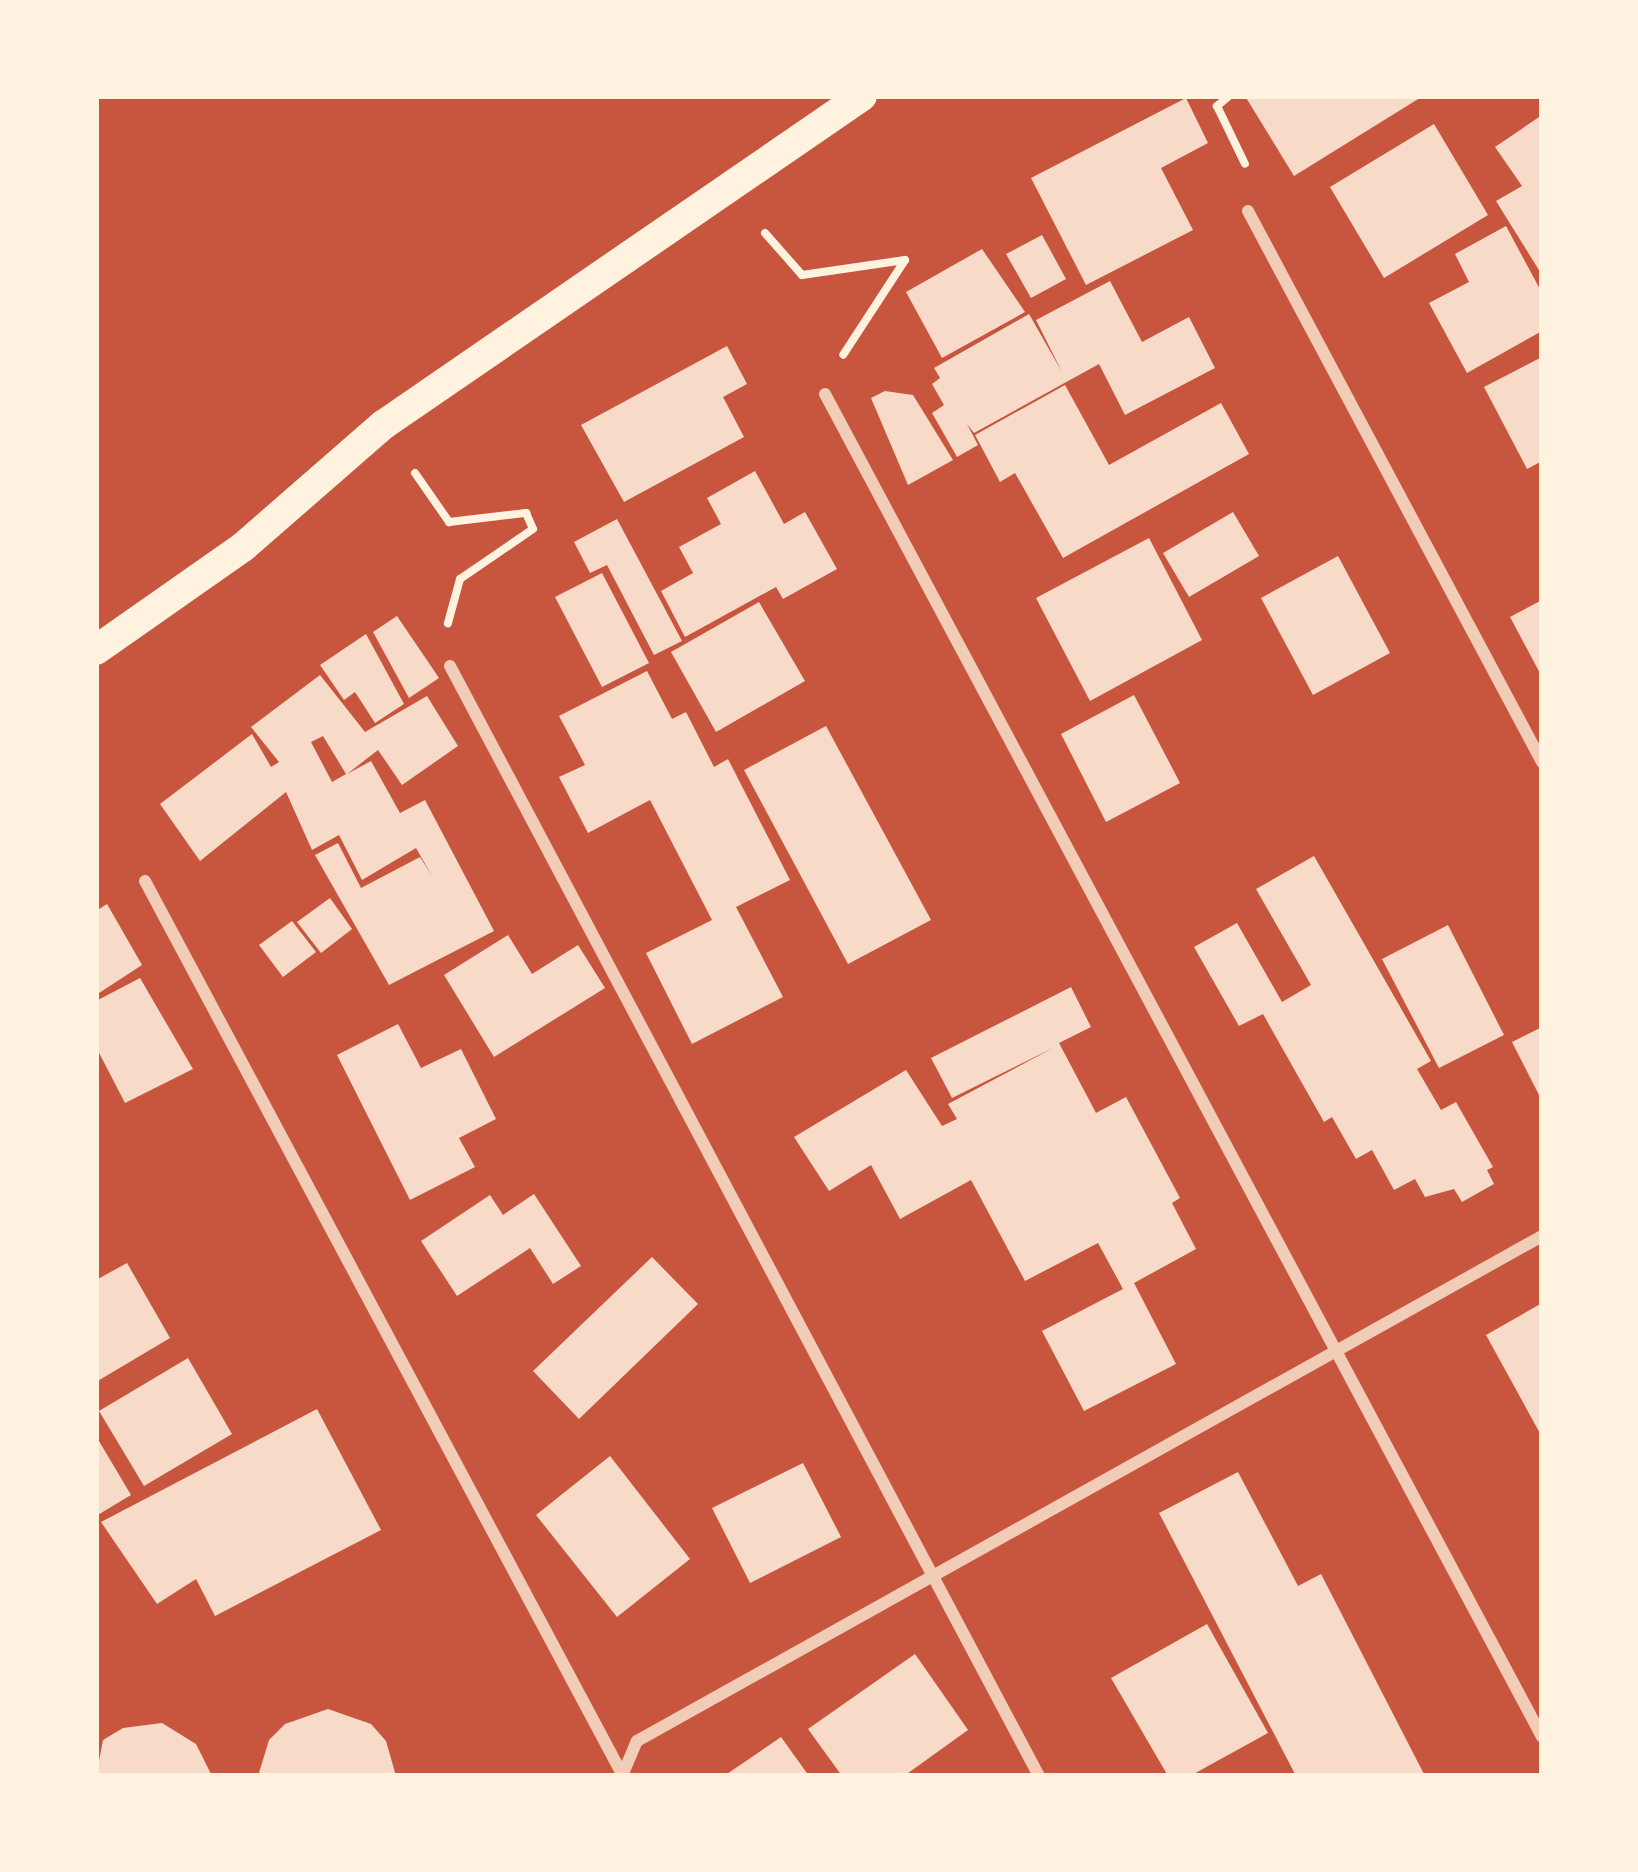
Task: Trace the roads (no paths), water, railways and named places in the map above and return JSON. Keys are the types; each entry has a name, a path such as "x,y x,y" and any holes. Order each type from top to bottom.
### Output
{"main road":[{"path":"96,650 243,547 383,425 862,96"}],"street":[{"path":"1248,211 1542,762"},
{"path":"825,394 1329,1349 1542,1737"},
{"path":"450,666 928,1577 1039,1776"},
{"path":"145,881 622,1775"},
{"path":"622,1775 637,1741 1329,1349 1542,1236"}]}
